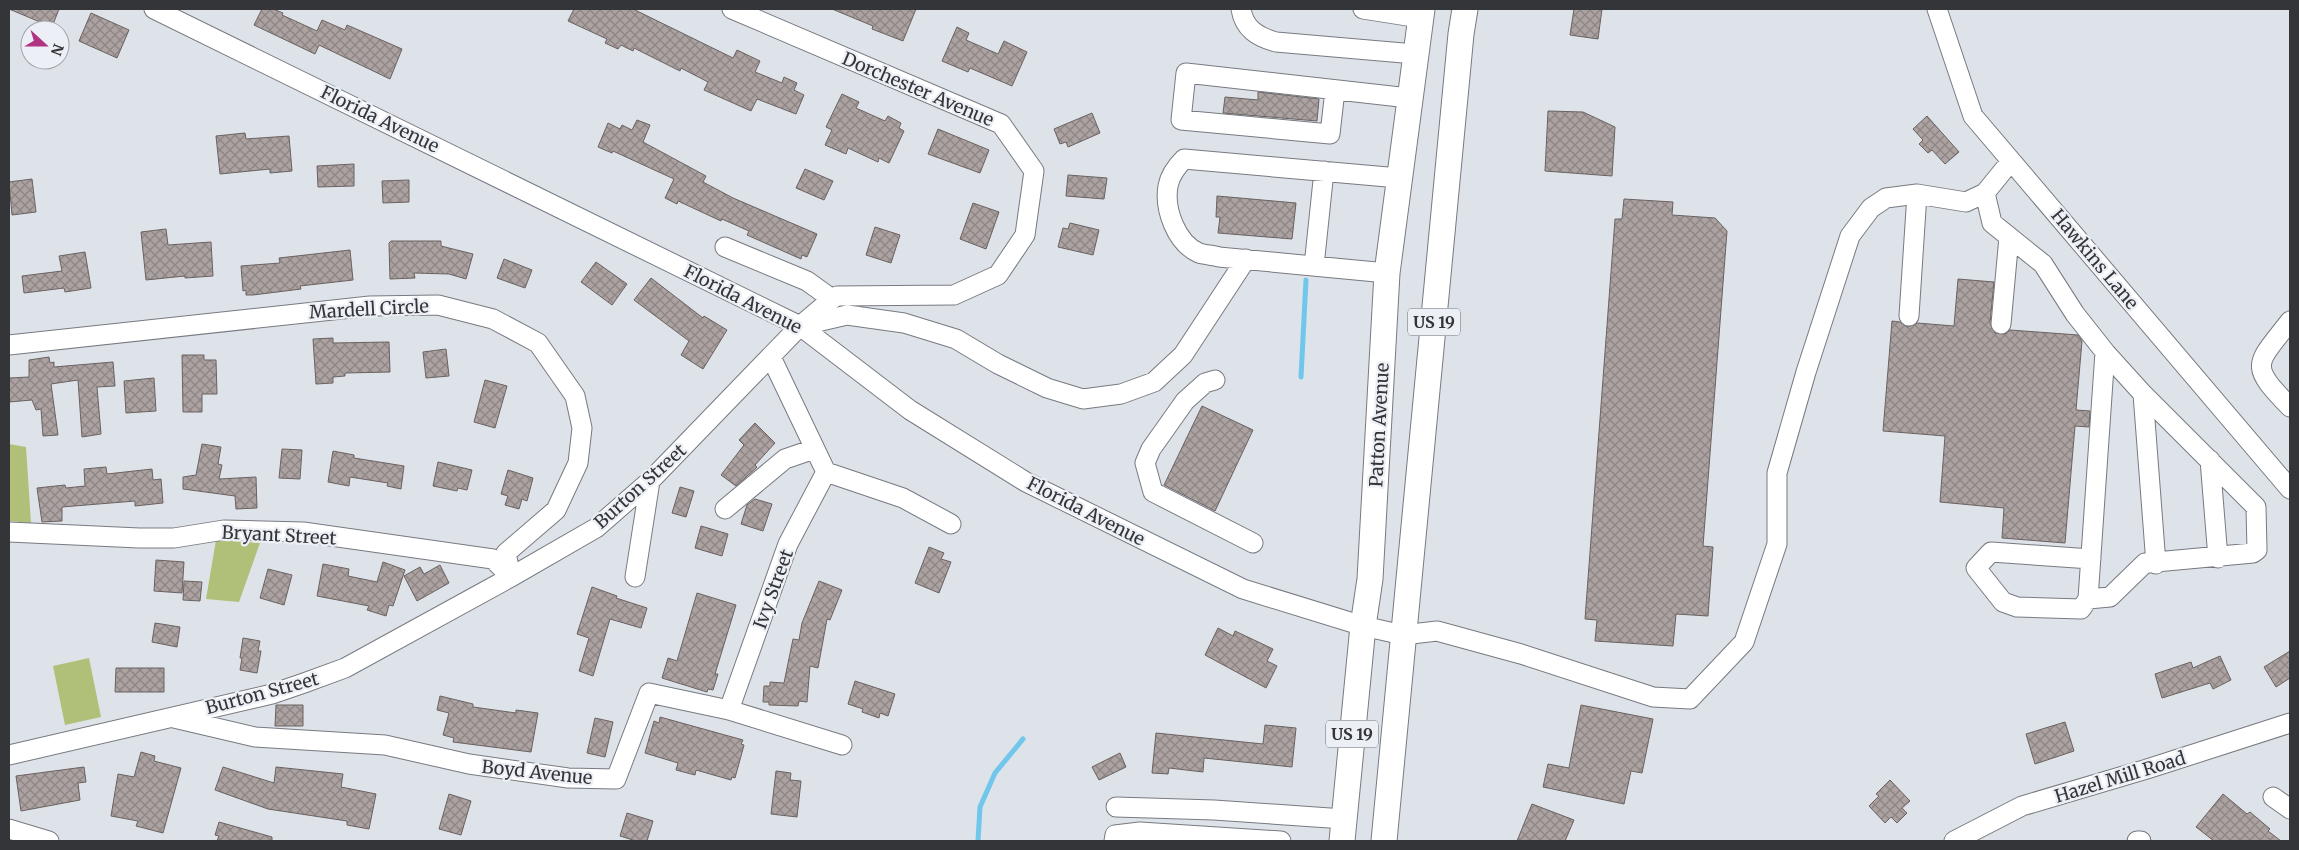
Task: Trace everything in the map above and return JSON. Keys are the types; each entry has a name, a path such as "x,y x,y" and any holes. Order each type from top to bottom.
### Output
{"main road":[{"name":"US 19","path":"1384,841 1460,44 1465,9"},
{"name":"Patton Avenue","path":"1343,830 1363,626 1370,579 1387,273 1421,13"}],"street":[{"name":"Florida Avenue","path":"154,9 800,326 910,410 1026,482 1243,589 1363,626 1404,635 1437,631 1521,654 1653,697 1690,699 1744,642 1777,544 1777,473 1806,372 1850,236 1871,208 1886,198 1917,194"},
{"name":"Dorchester Avenue","path":"732,9 1001,124 1034,171 1025,235 998,276 954,295 837,296 832,299"},
{"path":"1241,9 1246,24 1252,32 1276,42 1415,54"},
{"path":"1363,9 1421,13"},
{"name":"Hawkins Lane","path":"1937,9 1973,116 2290,489"},
{"path":"1335,90 1330,134 1181,120 1186,73 1409,98"},
{"path":"1387,273 1199,253 1183,240 1173,224 1168,203 1168,185 1175,168 1184,159 1399,178"},
{"path":"1909,316 1917,194 1966,202 1985,192 2011,161"},
{"path":"1314,266 1324,171"},
{"path":"1985,192 1992,223 2043,264 2075,314 2104,352 2143,394 2256,507 2257,550 2253,553 2156,564 2145,563 2110,597 2088,598"},
{"path":"2001,324 2009,237"},
{"path":"725,247 807,281 832,299 800,326"},
{"path":"800,326 847,314 904,322 956,339 998,364 1039,384 1083,399 1121,394 1154,382 1183,355 1246,259"},
{"name":"Mardell Circle","path":"9,345 370,306 438,305 493,319 538,343 575,396 582,428 578,463 556,510 506,553 511,577"},
{"path":"2290,321 2264,354 2260,366 2262,374 2270,386 2290,407"},
{"name":"Burton Street","path":"9,755 169,716 272,694 346,668 596,528 650,481 800,326"},
{"path":"2091,559 1991,552 1976,568 2003,602 2017,607 2081,609 2088,598 2091,559 2104,352"},
{"path":"771,357 826,472 903,498 951,524"},
{"path":"1215,380 1205,382 1185,401 1151,448 1145,463 1152,492 1253,544"},
{"path":"2143,394 2156,564"},
{"path":"724,508 785,459 814,449"},
{"path":"2210,460 2218,558"},
{"name":"Ivy Street","path":"729,710 788,544 826,472"},
{"path":"635,577 650,481"},
{"name":"Bryant Street","path":"9,532 174,538 224,530 303,532 493,559 511,577"},
{"name":"Boyd Avenue","path":"169,716 255,737 385,745 469,764 568,778 616,779 649,692 729,710 842,745"},
{"name":"Hazel Mill Road","path":"1954,841 2022,806 2147,769 2290,723"},
{"path":"2273,797 2290,810"},
{"path":"1116,807 1214,810 1343,830"},
{"path":"9,829 49,841"},
{"path":"1114,841 1115,835 1281,841"}],"green space":[{"path":"9,444 26,447 31,523 9,521"},
{"path":"216,540 260,543 239,602 206,599"},
{"path":"89,658 101,717 65,725 53,666"}],"building":[{"path":"9,9 59,9 55,20 35,20"},
{"path":"262,9 273,9 283,13 282,15 317,31 322,20 345,30 347,25 402,49 390,79 319,45 315,54 254,25"},
{"path":"574,9 633,9 733,58 737,50 760,61 755,72 782,83 784,77 797,83 794,90 804,95 796,114 757,99 751,111 704,90 708,82 681,68 680,71 634,48 633,51 621,45 618,49 605,43 607,39 568,21"},
{"path":"832,9 916,9 903,41 872,29 873,26"},
{"path":"1574,9 1602,9 1598,39 1570,35"},
{"path":"91,13 129,30 117,58 79,41"},
{"path":"957,27 969,33 966,40 998,54 1004,41 1027,52 1012,86 970,68 968,72 942,61"},
{"path":"1258,92 1319,99 1317,121 1223,113 1225,97 1258,100"},
{"path":"842,94 859,102 856,108 885,121 888,116 901,123 899,128 904,131 889,163 879,158 878,162 848,148 846,154 825,145 832,130 826,127"},
{"path":"1548,111 1583,112 1615,127 1612,176 1545,171"},
{"path":"1092,113 1100,133 1068,147 1066,142 1060,144 1054,129"},
{"path":"1927,116 1959,152 1945,164 1932,150 1928,153 1919,144 1923,140 1913,129"},
{"path":"637,120 650,125 643,142 706,176 703,182 733,198 817,234 807,257 802,255 801,259 747,235 749,231 722,219 721,221 678,201 677,204 665,198 674,179 613,151 612,153 598,147 608,123 620,129 622,125 632,130"},
{"path":"938,129 989,150 980,173 928,154"},
{"path":"245,133 246,139 289,136 292,171 270,173 270,169 220,174 216,136"},
{"path":"354,164 354,186 318,187 317,166"},
{"path":"805,169 833,181 824,200 796,188"},
{"path":"1068,175 1107,178 1104,199 1066,196"},
{"path":"32,179 36,212 12,215 9,182"},
{"path":"409,180 409,202 383,203 382,181"},
{"path":"1217,196 1296,203 1292,239 1218,233 1220,217 1216,217"},
{"path":"1624,199 1673,202 1672,215 1715,218 1727,231 1703,546 1713,547 1708,616 1676,614 1673,646 1595,641 1597,620 1585,619 1615,219 1622,219"},
{"path":"973,203 999,212 986,249 960,239"},
{"path":"1070,223 1099,230 1093,255 1058,247 1063,228 1068,229"},
{"path":"875,227 900,235 891,263 866,255"},
{"path":"166,229 168,245 211,242 213,276 185,278 185,276 146,280 141,232"},
{"path":"391,241 441,241 441,246 473,254 466,279 449,274 414,273 415,278 390,279 389,243"},
{"path":"350,250 353,280 300,286 301,289 253,295 246,295 246,290 243,291 241,266 280,263 279,258"},
{"path":"85,252 91,288 65,292 64,288 24,293 22,276 62,271 59,256"},
{"path":"504,259 532,270 525,288 497,278"},
{"path":"596,262 627,284 612,305 581,282"},
{"path":"651,278 703,318 704,316 727,330 703,369 681,355 689,341 634,300"},
{"path":"1958,279 1994,282 1990,323 1995,333 2005,334 2010,330 2078,335 2082,341 2076,410 2090,411 2089,427 2075,426 2065,543 2002,538 2004,508 1940,502 1945,436 1883,431 1892,321 1900,322 1908,327 1917,323 1954,326"},
{"path":"333,338 333,343 389,342 390,372 345,373 345,376 333,377 333,383 316,384 313,339"},
{"path":"446,349 449,376 426,378 423,352"},
{"path":"182,355 204,355 204,360 216,360 217,394 202,394 202,412 183,412"},
{"path":"49,357 50,363 54,362 54,367 113,362 115,386 97,387 101,434 82,437 78,380 51,384 58,435 43,436 41,409 36,410 32,400 9,402 9,378 29,377 29,360"},
{"path":"154,378 156,411 126,413 124,381"},
{"path":"485,380 507,386 495,428 474,422"},
{"path":"1202,406 1253,430 1215,511 1164,485"},
{"path":"755,423 775,443 755,465 757,467 736,486 721,475 744,445 739,440"},
{"path":"202,444 221,447 218,464 222,465 219,479 256,477 257,508 236,509 235,496 183,489 183,477 196,475"},
{"path":"282,449 302,450 300,479 279,478"},
{"path":"333,451 354,455 354,458 404,466 401,489 387,486 388,483 350,477 349,486 328,482"},
{"path":"438,462 472,470 467,490 458,488 457,491 433,486"},
{"path":"106,467 107,474 152,469 153,480 161,479 163,503 135,506 135,501 62,507 62,521 42,522 37,488 65,485 66,488 85,486 84,469"},
{"path":"508,470 533,478 527,501 522,499 519,509 505,505 508,496 501,494"},
{"path":"680,487 694,491 686,517 672,513"},
{"path":"755,499 772,504 763,531 741,524 747,505"},
{"path":"701,526 728,534 722,556 695,548"},
{"path":"929,547 944,553 941,559 951,562 939,593 915,583"},
{"path":"156,560 184,562 182,593 154,591"},
{"path":"383,562 405,570 393,606 389,605 386,616 367,610 369,606 317,596 323,564 349,569 348,576 377,582"},
{"path":"440,565 449,583 417,601 404,576 420,567 424,574"},
{"path":"268,569 292,575 284,605 260,598"},
{"path":"184,581 202,582 200,601 183,600"},
{"path":"819,581 842,590 830,620 827,619 818,668 810,666 807,702 799,701 798,706 769,705 769,702 763,702 764,686 770,686 770,682 784,683 793,639 799,640 802,623"},
{"path":"592,587 617,596 616,598 647,608 641,628 610,619 593,676 579,671 589,638 577,634"},
{"path":"697,593 736,605 715,674 718,674 713,690 708,689 707,692 662,678 668,658 677,661"},
{"path":"155,623 180,627 177,647 152,642"},
{"path":"1218,628 1233,636 1235,631 1273,649 1267,661 1277,666 1266,688 1205,655"},
{"path":"243,638 260,641 258,651 261,651 257,673 240,670"},
{"path":"2290,651 2290,678 2276,687 2264,667"},
{"path":"2220,656 2231,680 2213,689 2210,683 2162,698 2155,674 2191,662 2193,668"},
{"path":"116,668 164,668 164,692 115,692"},
{"path":"855,681 895,694 888,716 880,713 879,718 862,712 863,709 848,704"},
{"path":"440,696 473,704 473,707 516,713 516,710 538,713 531,752 453,742 454,738 443,735 449,713 437,710"},
{"path":"276,705 303,705 303,726 275,726"},
{"path":"1581,705 1653,719 1642,773 1631,771 1624,804 1543,787 1548,764 1569,768"},
{"path":"660,717 743,740 741,744 744,745 735,778 732,777 731,780 696,770 695,775 676,770 678,763 645,753 654,721 659,723"},
{"path":"595,718 613,722 605,757 587,753"},
{"path":"2065,722 2074,751 2035,764 2026,734"},
{"path":"1265,725 1296,728 1292,767 1204,758 1203,772 1169,768 1168,774 1152,773 1156,733 1263,744"},
{"path":"141,752 155,756 154,761 181,768 163,833 136,826 138,821 111,816 118,774 134,777"},
{"path":"1120,753 1126,767 1099,780 1092,767"},
{"path":"84,767 86,782 78,783 80,800 21,811 16,776"},
{"path":"223,767 274,783 276,767 343,774 341,787 376,794 369,829 347,825 347,821 268,809 215,790"},
{"path":"776,771 791,773 790,780 801,781 797,817 771,814"},
{"path":"1890,780 1910,801 1902,808 1907,813 1897,823 1891,817 1885,823 1869,806 1879,796 1876,794"},
{"path":"449,794 471,801 461,835 439,829"},
{"path":"2223,794 2247,814 2250,812 2270,829 2268,831 2281,841 2214,841 2196,827"},
{"path":"1532,804 1574,820 1565,841 1517,841"},
{"path":"627,813 653,821 647,841 636,841 620,836"},
{"path":"219,822 272,837 272,841 217,841 219,836 215,835"}],"waterway":[{"path":"1301,377 1306,280"},
{"path":"978,841 980,807 995,773 1023,739"}]}
